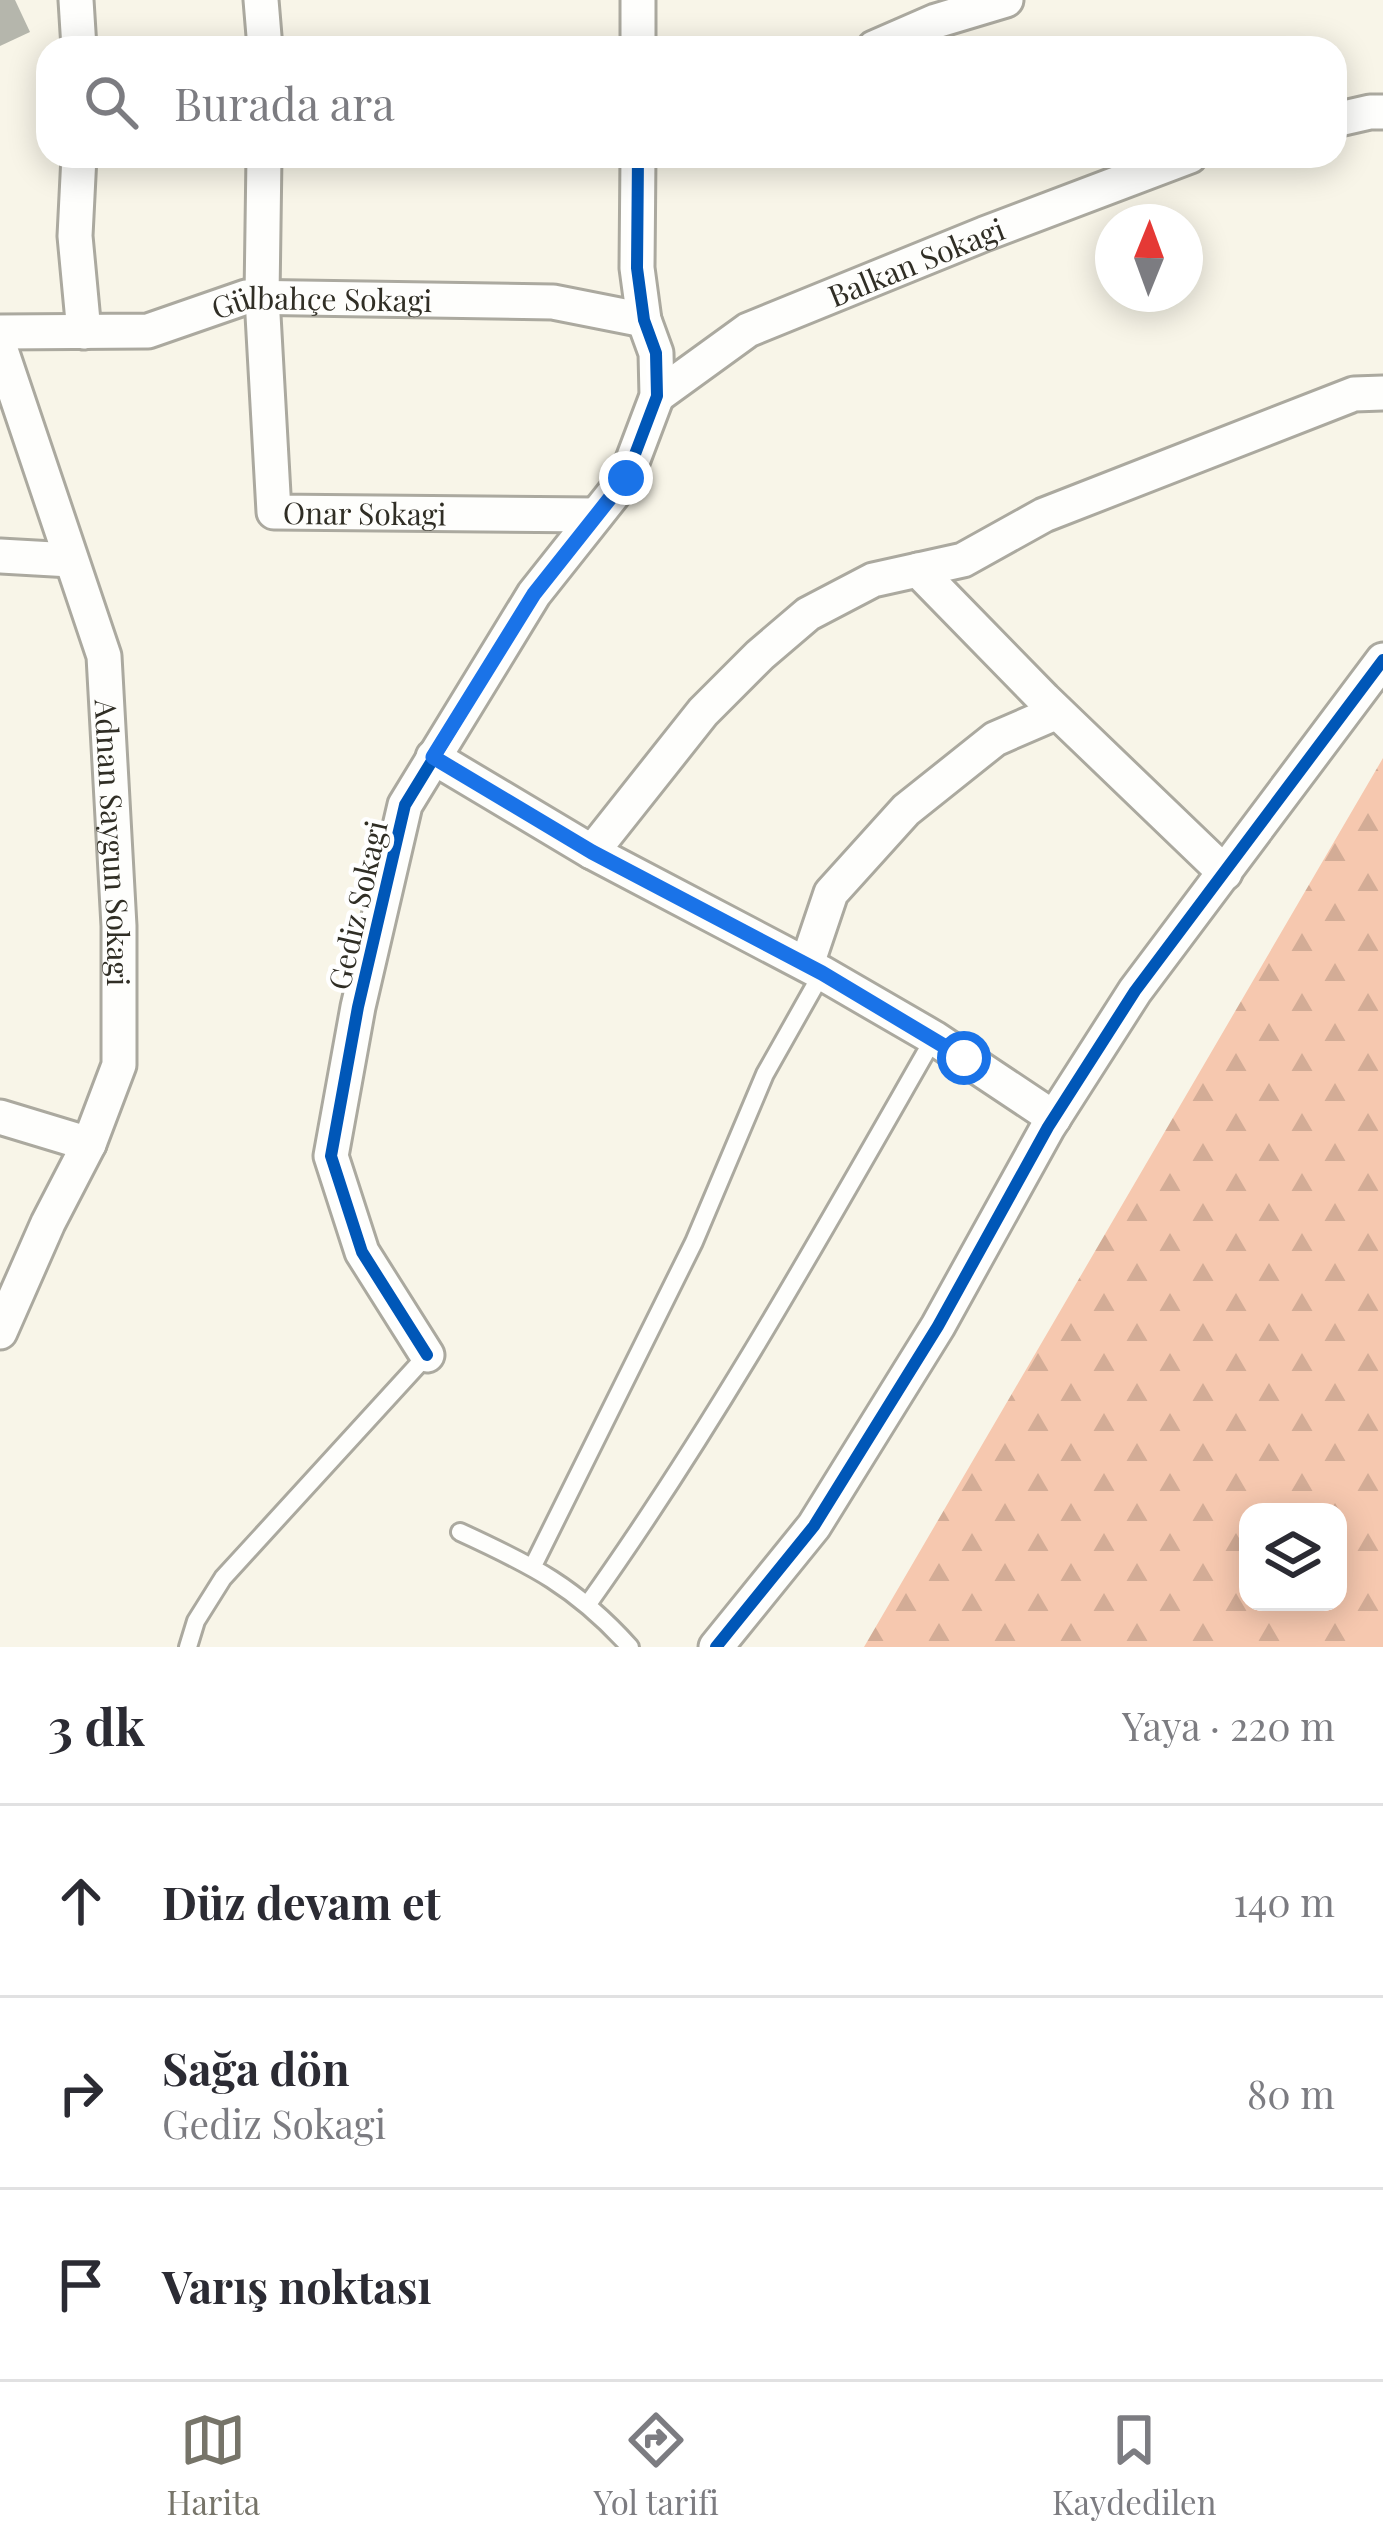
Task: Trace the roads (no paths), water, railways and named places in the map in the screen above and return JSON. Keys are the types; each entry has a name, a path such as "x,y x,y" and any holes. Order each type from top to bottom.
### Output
{"street":[{"path":"76,0 78,36"},
{"path":"261,0 267,36"},
{"path":"638,0 638,36"},
{"path":"901,36 936,20 1006,0"},
{"path":"1347,117 1383,112"},
{"path":"78,168 75,236 84,332"},
{"path":"262,297 264,168"},
{"name":"Gediz Sokagi","path":"427,1355 362,1252 331,1156 358,1007 405,805 534,594 626,478 657,396 656,353 644,320 637,268 638,168"},
{"name":"Balkan Sokagi","path":"657,396 748,329 1158,168"},
{"name":"Gülbahçe Sokagi","path":"0,332 148,331 246,297 553,302 644,320"},
{"name":"Onar Sokagi","path":"262,297 274,512 596,515"},
{"name":"Adnan Saygun Sokagi","path":"0,1332 89,1144 118,1065 119,926 104,656 3,365"},
{"path":"592,852 703,712 808,614 873,580 963,560 1044,515 1354,394 1383,393"},
{"path":"0,556 71,560"},
{"path":"918,569 1057,712 1225,873"},
{"path":"716,1647 814,1526 938,1326 1054,1118 1135,992 1383,660"},
{"path":"814,969 831,892 906,810 995,739 1057,712"},
{"path":"433,757 592,852 934,1038 1054,1118"},
{"path":"0,1117 89,1144"}],"lane":[{"path":"533,1566 694,1242 814,969"},
{"path":"588,1604 640,1531 806,1261 934,1038"},
{"path":"188,1647 203,1606 223,1578 427,1355"},
{"path":"460,1532 533,1566 588,1604 630,1647"}]}
